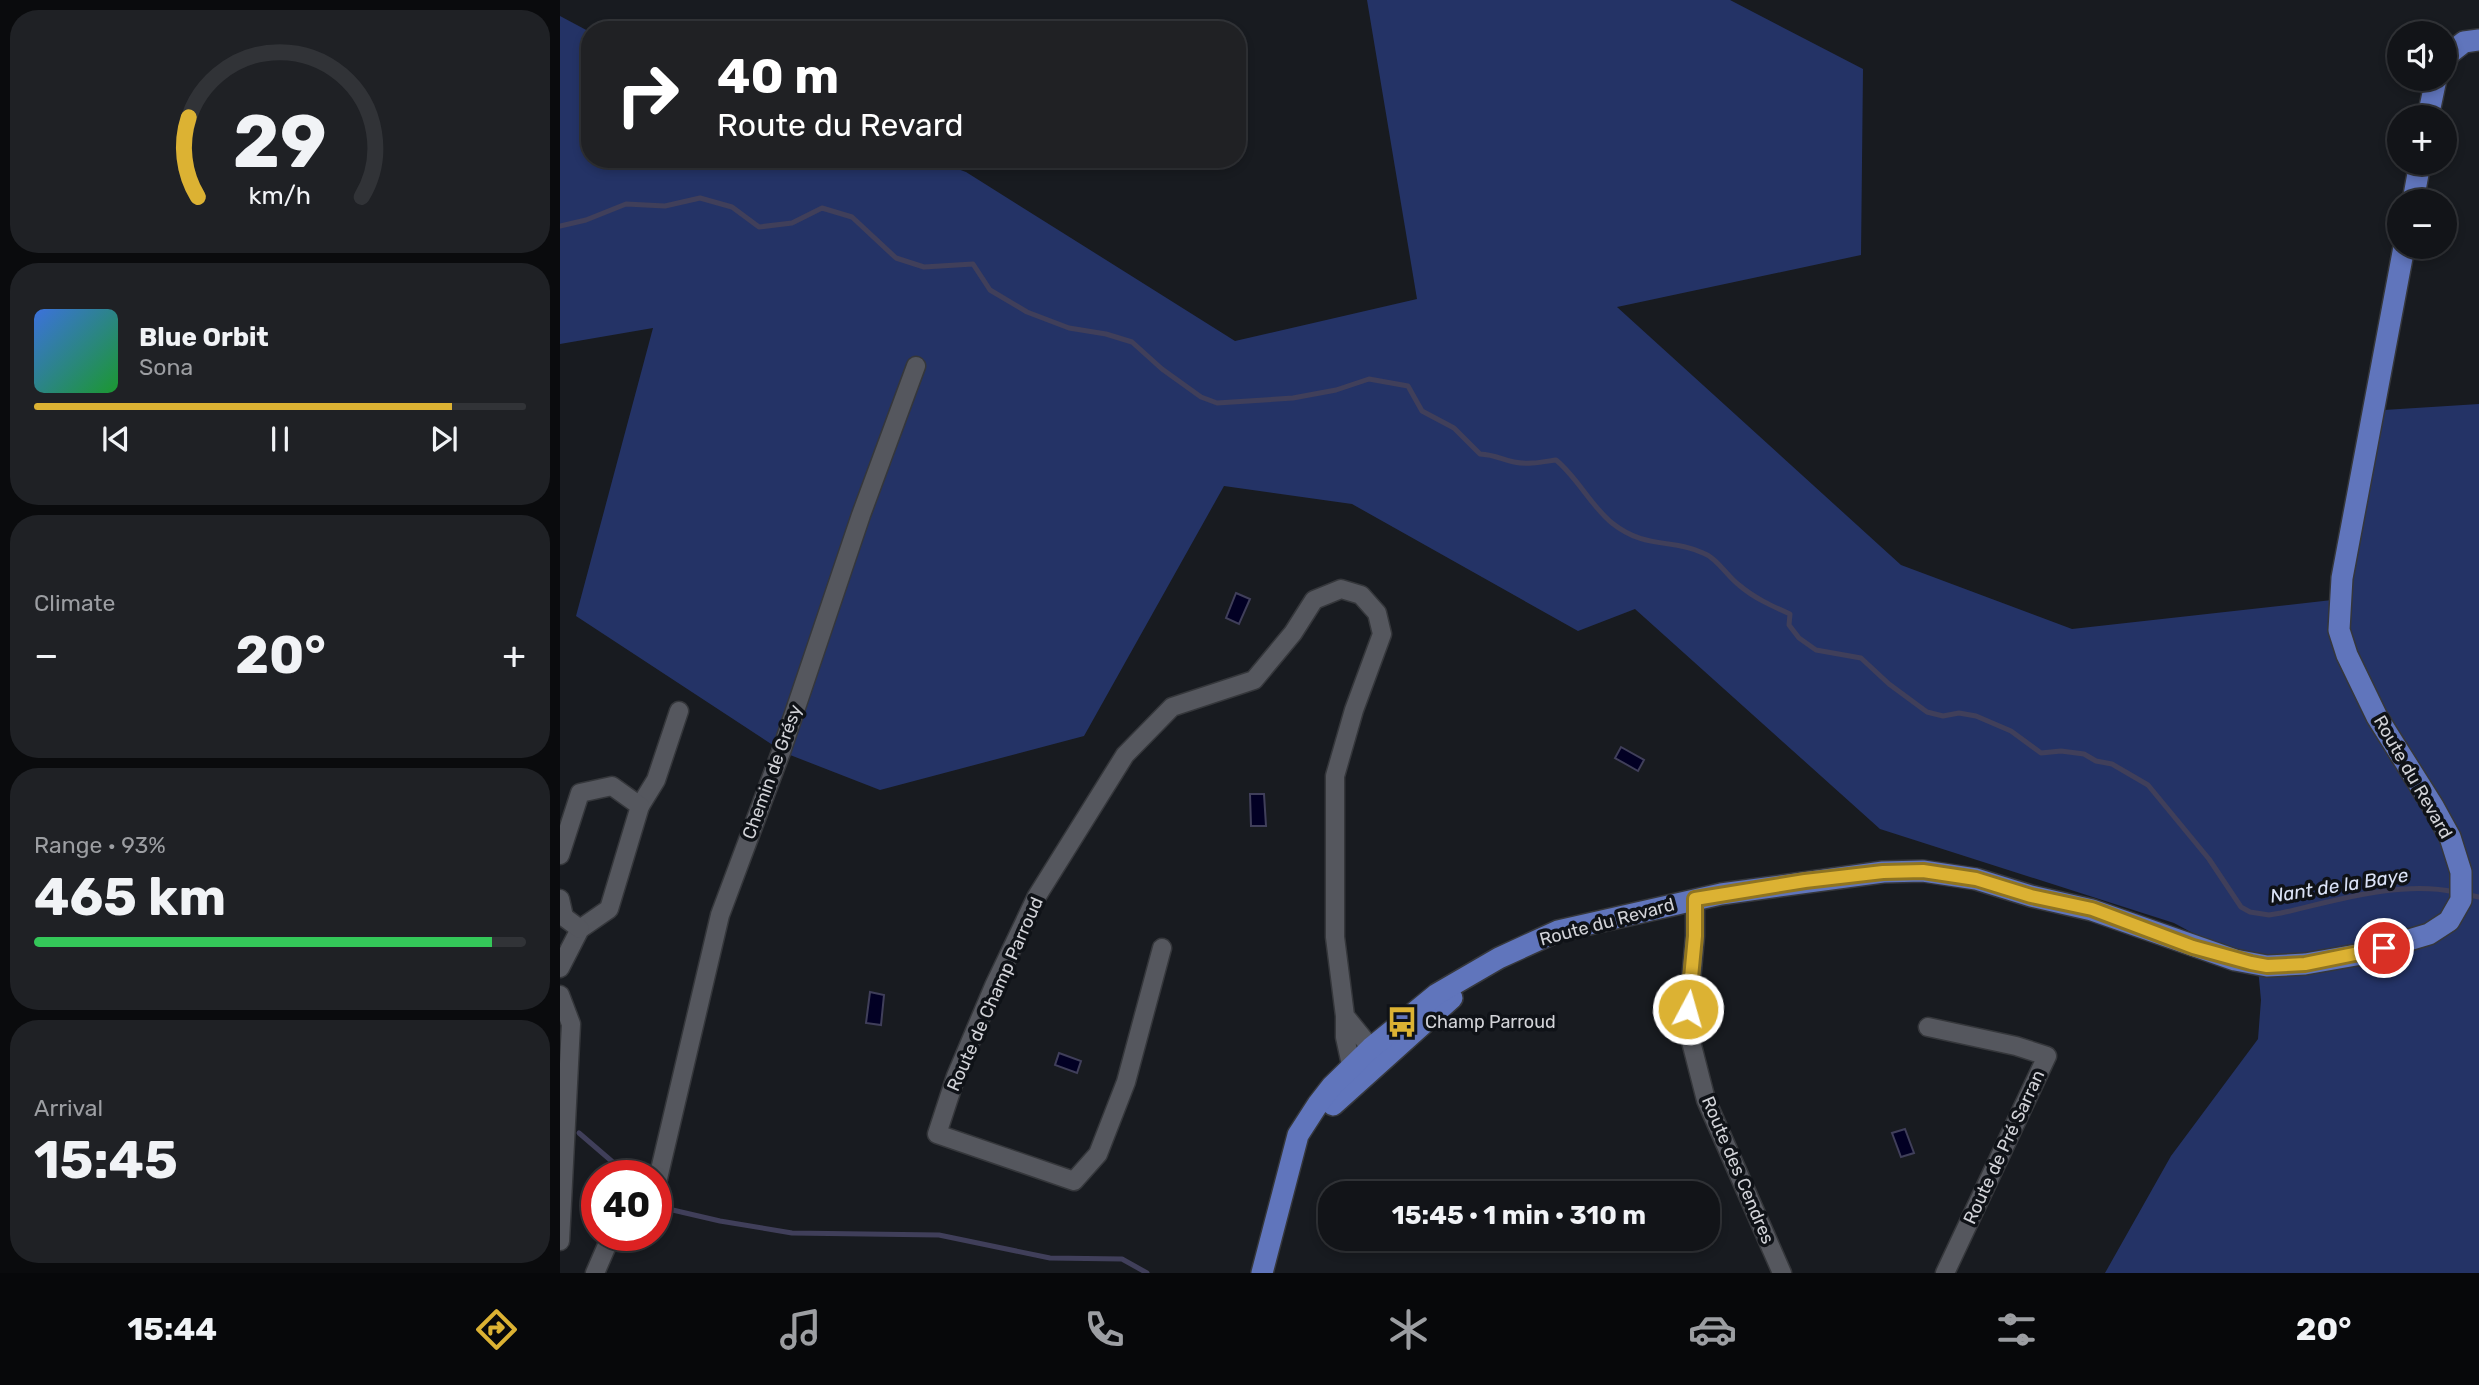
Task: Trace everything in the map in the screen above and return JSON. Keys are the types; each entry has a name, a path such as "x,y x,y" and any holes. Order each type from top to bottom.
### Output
{"main road":[{"path":"2457,48 2464,42 2479,40"},
{"name":"Route du Revard","path":"1262,1273 1288,1174 1321,1119 1362,1067 1371,1048 1437,994 1499,958 1558,931 1695,899 1805,881 1883,872 1923,871 1976,879 2031,896 2092,909 2224,957 2267,966 2305,964 2362,954 2429,934 2453,916 2461,900 2461,872 2449,837 2358,682 2339,630 2342,578 2402,259"},
{"name":"Route du Revard","path":"1362,1067 1499,958"}],"street":[{"name":"Chemin de Grésy","path":"662,1160 720,915 781,752 861,515 916,366"},
{"name":"Route de Champ Parroud","path":"1162,948 1126,1082 1098,1154 1074,1181 937,1134 965,1054 1037,896 1125,755 1172,707 1254,680 1293,633 1314,600 1341,589 1361,596 1377,613 1382,634 1354,710 1335,776 1335,937 1345,1037 1350,1060 1362,1067"},
{"path":"560,968 580,929 609,909 640,806 656,780 679,711"},
{"path":"560,855 580,793 612,786 640,806"},
{"path":"560,899 564,917 580,929"},
{"name":"Route des Cendres","path":"1695,899 1695,936 1687,1026 1706,1100 1782,1273"},
{"path":"560,995 571,1024 560,1241"},
{"path":"1345,1016 1371,1048"},
{"name":"Route de Pré Sarran","path":"1928,1027 2016,1046 2047,1056 1945,1273"},
{"path":"595,1273 605,1251"}],"shaded area":[{"path":"1367,0 1730,0 1863,69 1861,255 1617,307 1901,565 2072,629 2332,600 2368,411 2479,404 2479,1273 2105,1273 2171,1156 2258,1039 2261,1000 2258,968 2174,923 1880,829 1635,609 1578,631 1352,504 1224,486 1084,736 880,790 785,753 576,616 653,328 560,344 560,16 581,27 581,168 955,168 966,172 1235,341 1417,299"},
{"path":"1236,593 1250,599 1239,624 1226,618"},
{"path":"1621,747 1644,760 1638,771 1615,758"},
{"path":"1250,794 1264,794 1266,826 1251,826"},
{"path":"870,992 884,995 881,1025 866,1023"},
{"path":"1059,1053 1081,1061 1077,1073 1055,1065"},
{"path":"1905,1129 1914,1153 1901,1157 1892,1133"}],"waterway":[{"name":"Nant de la Baye","path":"560,226 586,220 626,204 665,206 700,198 732,207 759,227 792,223 822,208 852,217 896,258 924,267 973,264 990,290 1027,312 1069,328 1106,334 1132,342 1162,369 1201,397 1217,403 1293,398 1336,390 1369,379 1408,386 1422,411 1454,428 1480,454 1519,463 1556,460 1612,523 1636,537 1708,555 1745,590 1790,614 1789,625 1799,638 1816,650 1861,658 1889,684 1927,712 1943,716 1959,713 1976,716 2011,731 2041,753 2061,751 2084,754 2096,761 2112,764 2148,785 2209,859 2241,907 2250,912 2269,915 2390,890 2434,889 2455,892"},
{"name":"Nant de la Baye","path":"2465,894 2479,897"},
{"path":"579,1133 610,1160"},
{"path":"672,1210 792,1233 939,1235 1050,1258 1122,1259 1147,1273"}],"place":[{"name":"Champ Parroud","path":"1402,1022"}],"route":[{"path":"1688,1009 1695,936 1695,899 1805,881 1883,872 1923,871 1976,879 2031,896 2092,909 2193,947 2235,960 2267,966 2305,964 2384,948"}]}
